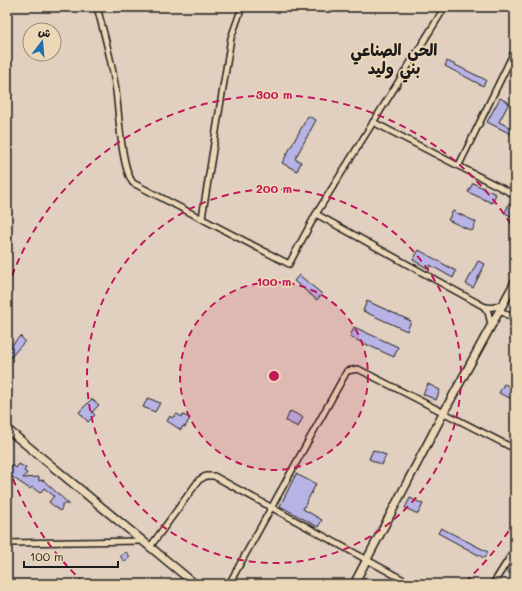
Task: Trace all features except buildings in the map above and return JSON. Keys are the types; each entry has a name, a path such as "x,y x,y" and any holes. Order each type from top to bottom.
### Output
{"street":[{"path":"97,7 115,84 124,152 130,178 134,183 289,264 316,214 445,7"},
{"path":"202,218 231,38 242,7"},
{"path":"459,165 515,50"},
{"path":"374,122 515,195"},
{"path":"316,214 483,306 495,308 504,302"},
{"path":"354,584 444,412 515,282"},
{"path":"483,306 488,312 491,324"},
{"path":"499,310 515,319"},
{"path":"229,584 347,371 358,369 515,449"},
{"path":"7,429 195,584"},
{"path":"150,547 199,480 206,476 214,476 271,509 367,559 411,584"},
{"path":"7,542 143,541"},
{"path":"493,584 515,549"}],"district":[{"name":"الحي الصناعي بني وليد","path":"394,58"}]}
